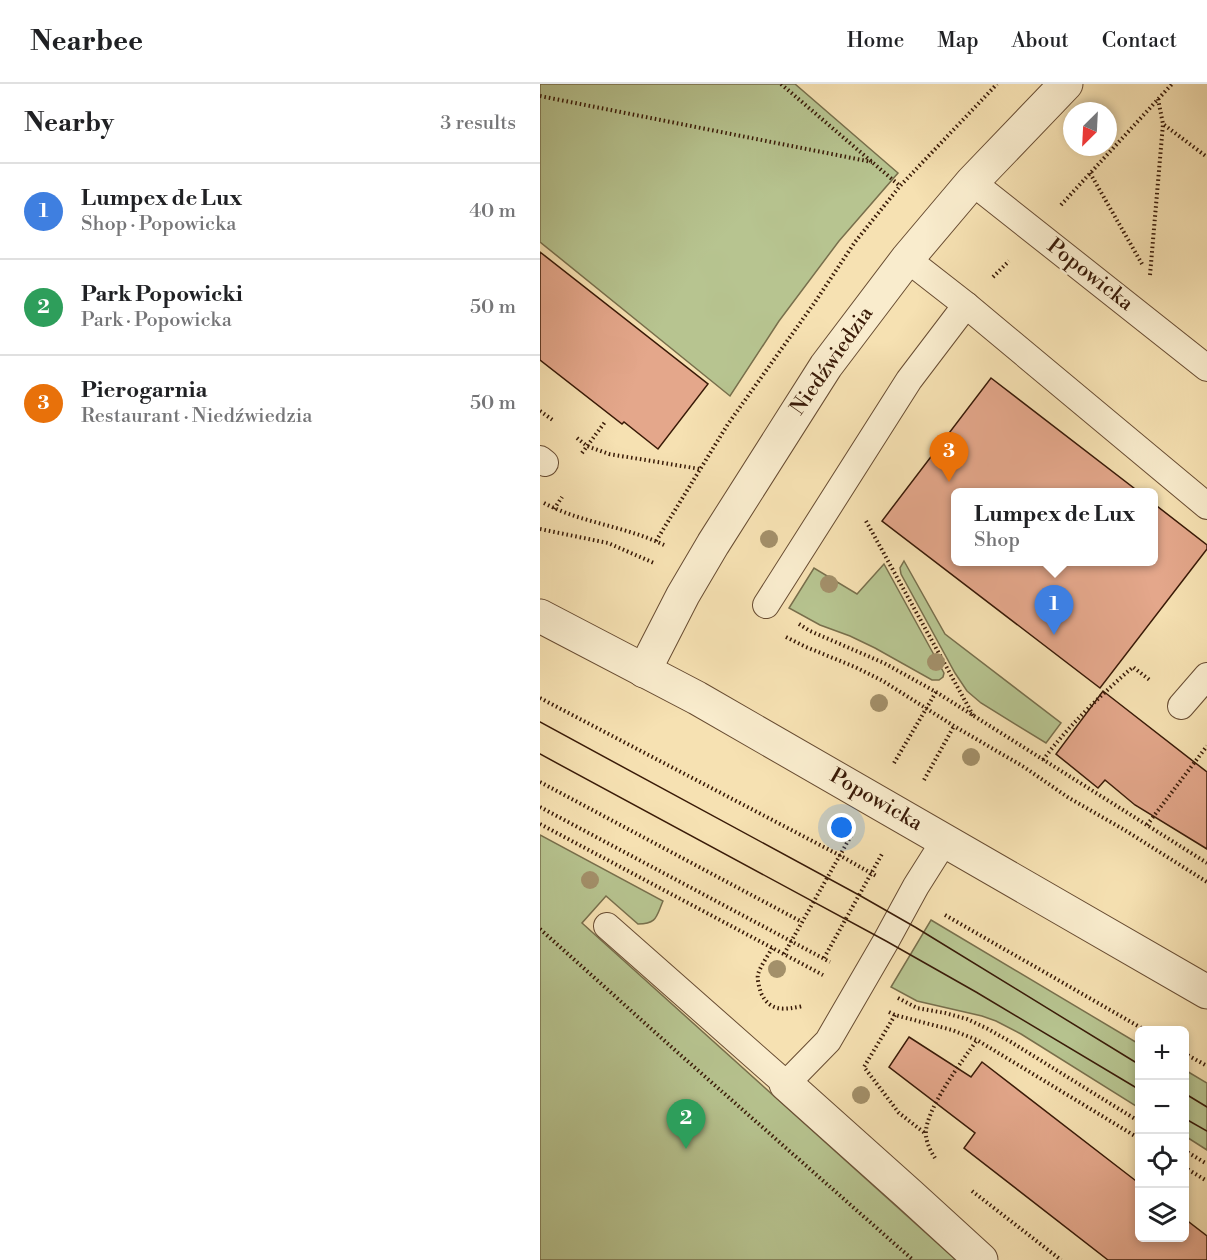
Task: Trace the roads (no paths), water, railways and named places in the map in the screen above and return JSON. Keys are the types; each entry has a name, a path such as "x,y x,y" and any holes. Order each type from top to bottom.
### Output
{"street":[{"name":"Niedźwiedzia","path":"644,671 690,584 826,366 907,259 972,182 1066,84"},
{"name":"Popowicka","path":"540,616 697,698 1207,992"},
{"path":"786,1084 981,1260"}],"lane":[{"name":"Popowicka","path":"972,182 1207,368"},
{"path":"907,259 966,305 1207,506"},
{"path":"766,605 909,380 966,305"},
{"path":"1182,706 1207,676"},
{"path":"608,927 786,1084 828,1041 846,987 911,896 945,840"}],"tram line":[{"path":"540,722 859,895 1135,1062"},
{"path":"540,754 886,941 1135,1087"},
{"path":"1189,1096 1207,1107"},
{"path":"1189,1121 1207,1131"}],"place":[{"name":"Pierogarnia","path":"949,482"},
{"name":"Lumpex de Lux","path":"1054,635"},
{"name":"Park Popowicki","path":"686,1149"}]}
